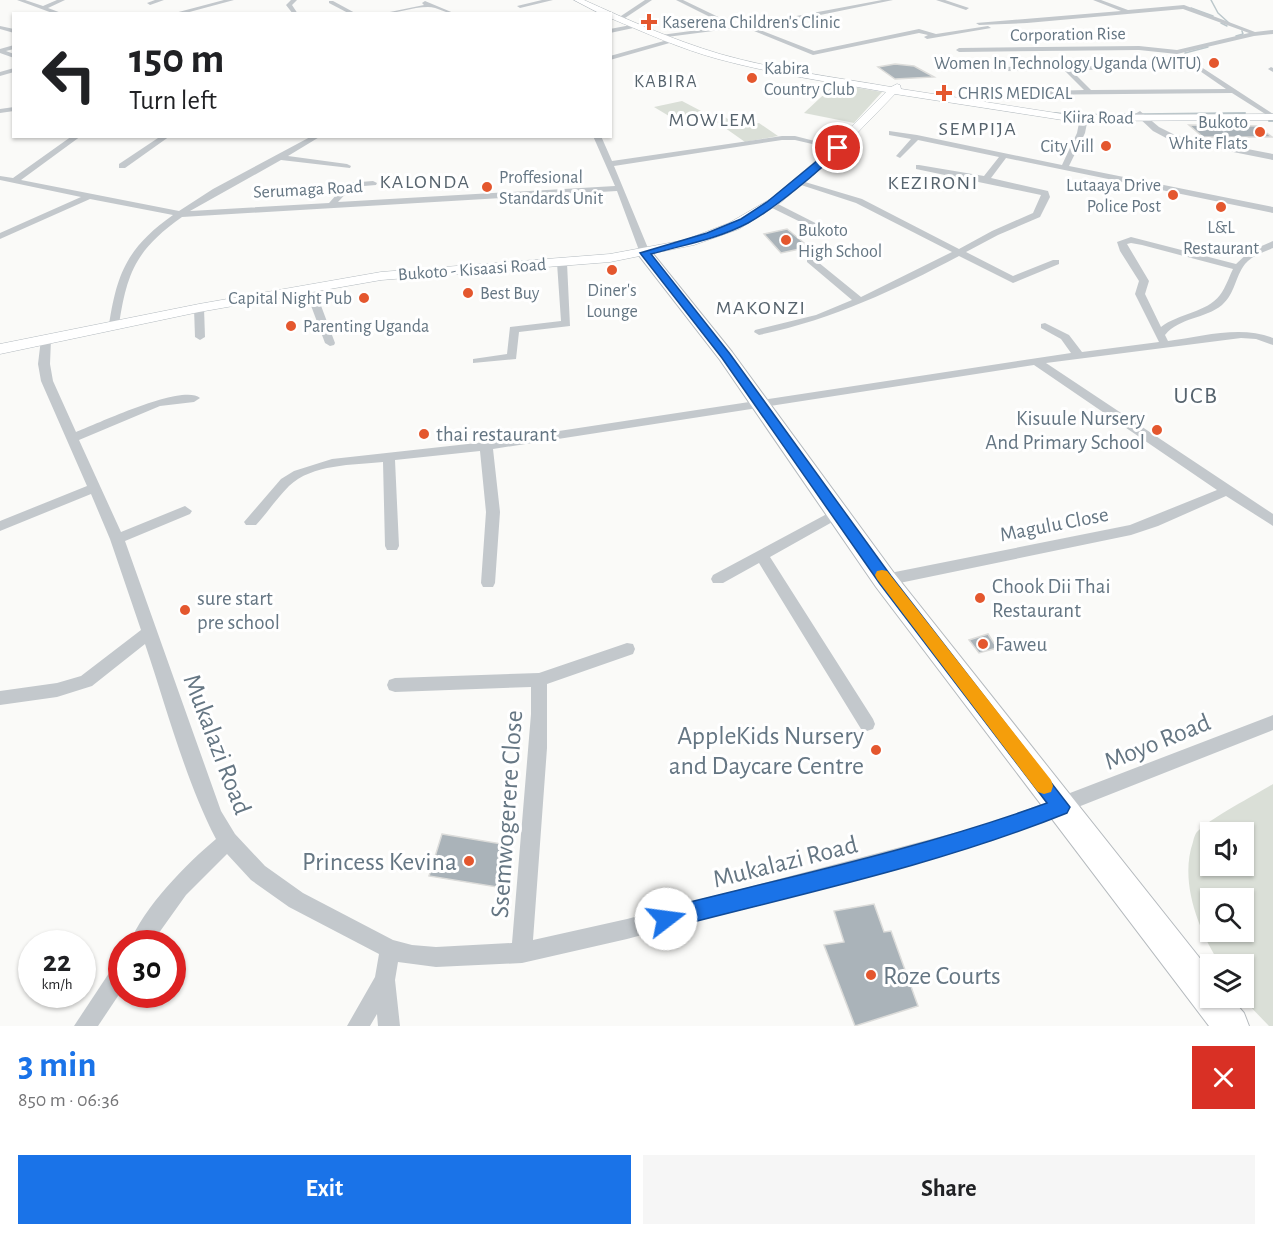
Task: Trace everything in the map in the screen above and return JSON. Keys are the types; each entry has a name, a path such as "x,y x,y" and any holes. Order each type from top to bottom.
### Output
{"main road":[{"path":"578,0 605,12"},
{"path":"612,15 637,27"},
{"name":"Kiira Road","path":"637,27 720,57 782,70 1046,113 1270,118"},
{"name":"Kiira Road","path":"896,88 1007,110 1078,118 1146,116"},
{"name":"Bukoto - Kisaasi Road","path":"0,349 309,287 381,276 562,263 645,253 723,231 771,204 838,148 896,88"},
{"path":"1115,118 1156,129"},
{"path":"645,253 685,302 885,580 1231,1026"}],"street":[{"path":"20,0 55,12"},
{"path":"42,8 62,0"},
{"path":"150,3 161,0"},
{"path":"182,12 231,0"},
{"path":"294,0 289,5 294,12"},
{"path":"416,0 449,12"},
{"path":"520,6 550,0"},
{"path":"620,19 649,0"},
{"path":"680,0 737,28"},
{"path":"612,57 678,33 737,28 890,0"},
{"path":"939,0 966,8"},
{"path":"1096,0 1131,12"},
{"path":"331,2 351,12"},
{"path":"221,3 222,12"},
{"path":"926,38 1035,21 1131,12 1184,4 1273,42"},
{"path":"393,12 431,5"},
{"path":"979,23 1035,21"},
{"path":"745,26 813,53 919,31 934,35"},
{"path":"612,31 637,27"},
{"name":"Corporation Rise","path":"959,50 1139,48 1177,52 1252,34 1273,32"},
{"path":"0,47 10,48"},
{"path":"10,48 0,51 12,55"},
{"name":"Corporation Rise","path":"1177,52 1270,118"},
{"path":"1001,69 1198,67"},
{"path":"1064,68 1089,92"},
{"path":"1015,93 1233,91"},
{"path":"1146,116 1156,129 1181,139 1273,157"},
{"path":"1146,116 1164,130 1181,139"},
{"path":"1064,169 1081,133 1083,123 1078,118"},
{"path":"892,133 1273,210"},
{"path":"900,156 917,137"},
{"path":"14,181 75,138"},
{"path":"122,166 163,138"},
{"path":"114,325 120,288 129,264 151,238 211,193 283,158 315,138"},
{"path":"598,138 645,253"},
{"path":"610,164 782,138 795,138 838,148"},
{"path":"986,179 1004,156"},
{"path":"283,158 347,166"},
{"path":"759,332 792,327 961,253 999,231 1037,215 1046,197 1043,192 919,167"},
{"name":"Serumaga Road","path":"0,178 181,214 620,188"},
{"path":"798,181 850,197 1012,280 1056,262"},
{"path":"332,204 350,185 373,183"},
{"path":"0,236 89,196"},
{"path":"771,204 832,234"},
{"path":"1163,340 1140,294 1144,281 1125,251 1122,242 1131,240 1143,242 1238,267"},
{"path":"1163,340 1169,324 1216,304 1230,289 1238,267 1247,258 1273,244"},
{"path":"810,260 858,300"},
{"path":"477,362 512,357 514,329 566,324 562,263"},
{"path":"309,287 330,344"},
{"path":"199,308 200,337"},
{"path":"1045,326 1065,337 1079,356"},
{"path":"251,522 286,482 299,474 332,463 486,446 1079,356 1163,340 1241,335 1258,336 1273,342"},
{"name":"Mukalazi Road","path":"46,339 44,364 46,381 117,539 196,768 214,816 228,841 258,873 296,900 390,949 412,955 436,957 522,953 627,929 929,851 992,832 1061,807"},
{"path":"1037,362 1273,521"},
{"path":"71,439 158,402 194,398"},
{"path":"486,446 493,512 488,583"},
{"path":"389,456 392,546"},
{"path":"0,526 94,488"},
{"name":"Magulu Close","path":"885,580 1131,530 1153,523 1226,491"},
{"path":"117,539 184,510"},
{"path":"718,579 838,513"},
{"path":"768,552 867,724"},
{"path":"0,698 57,690 86,681 150,632"},
{"path":"395,685 539,680 627,649"},
{"name":"Ssemwogerere Close","path":"522,953 524,905 540,726 539,680"},
{"name":"Moyo Road","path":"1061,807 1273,722"},
{"path":"149,930 176,890 198,866 228,841"},
{"path":"389,1026 385,980 390,949"},
{"path":"358,1026 385,980"},
{"path":"85,1026 108,992"}],"shaded area":[{"path":"835,84 882,92 854,123 804,113"},
{"path":"682,101 703,112 674,119 654,107"},
{"path":"723,116 738,125 730,128 759,123 778,136 745,142 711,118"},
{"path":"1273,784 1273,1026 1269,1026 1252,1008 1254,1008 1254,954 1214,954 1208,942 1254,942 1254,888 1200,888 1200,924 1193,906 1188,873 1189,857 1194,837 1200,829 1200,876 1254,876 1254,822 1209,822"}],"building":[{"path":"895,64 914,66 934,77 895,79 878,67"},
{"path":"1189,125 1257,126 1272,137 1203,137"},
{"name":"Bukoto High School","path":"787,229 809,247 781,253 764,234"},
{"name":"Faweu","path":"988,634 997,648 979,653 969,640"},
{"name":"Princess Kevina","path":"442,834 508,845 497,887 429,876"},
{"name":"Roze Courts","path":"874,904 884,932 891,931 918,1006 855,1026 824,945 844,942 834,911"}],"waterway":[{"path":"1211,0 1218,13 1229,23"},
{"path":"1191,8 1213,16"},
{"path":"1221,23 1227,26"},
{"path":"1236,36 1243,34 1242,31"},
{"path":"1185,53 1208,47"},
{"path":"1054,113 1076,115 1245,113"}],"slow traffic":[{"path":"882,575 1044,786"}],"place":[{"name":"Kaserena Children's Clinic","path":"649,22"},
{"name":"Women In Technology Uganda (WITU)","path":"1214,63"},
{"name":"Kabira Country Club","path":"752,78"},
{"name":"CHRIS MEDICAL","path":"944,93"},
{"name":"Bukoto White Flats","path":"1260,132"},
{"name":"City Vill","path":"1106,146"},
{"name":"Proffesional Standards Unit","path":"487,187"},
{"name":"Lutaaya Drive Police Post","path":"1173,195"},
{"name":"L&L Restaurant","path":"1221,207"},
{"name":"Bukoto High School","path":"786,240"},
{"name":"Diner's Lounge","path":"612,270"},
{"name":"Best Buy","path":"468,293"},
{"name":"Capital Night Pub","path":"364,298"},
{"name":"Parenting Uganda","path":"291,326"},
{"name":"Kisuule Nursery And Primary School","path":"1157,430"},
{"name":"thai restaurant","path":"424,434"},
{"name":"Chook Dii Thai Restaurant","path":"980,598"},
{"name":"sure start pre school","path":"185,610"},
{"name":"Faweu","path":"983,644"},
{"name":"AppleKids Nursery and Daycare Centre","path":"876,750"},
{"name":"Princess Kevina","path":"469,861"},
{"name":"Roze Courts","path":"871,975"}],"district":[{"name":"KABIRA","path":"666,81"},
{"name":"MOWLEM","path":"713,119"},
{"name":"SEMPIJA","path":"978,128"},
{"name":"KALONDA","path":"425,181"},
{"name":"KEZIRONI","path":"933,182"},
{"name":"MAKONZI","path":"761,307"},
{"name":"UCB","path":"1196,395"}],"route":[{"path":"666,919 929,851 992,832 1061,807 885,580 726,356 645,253 710,235 744,221 771,204 838,148"}]}
